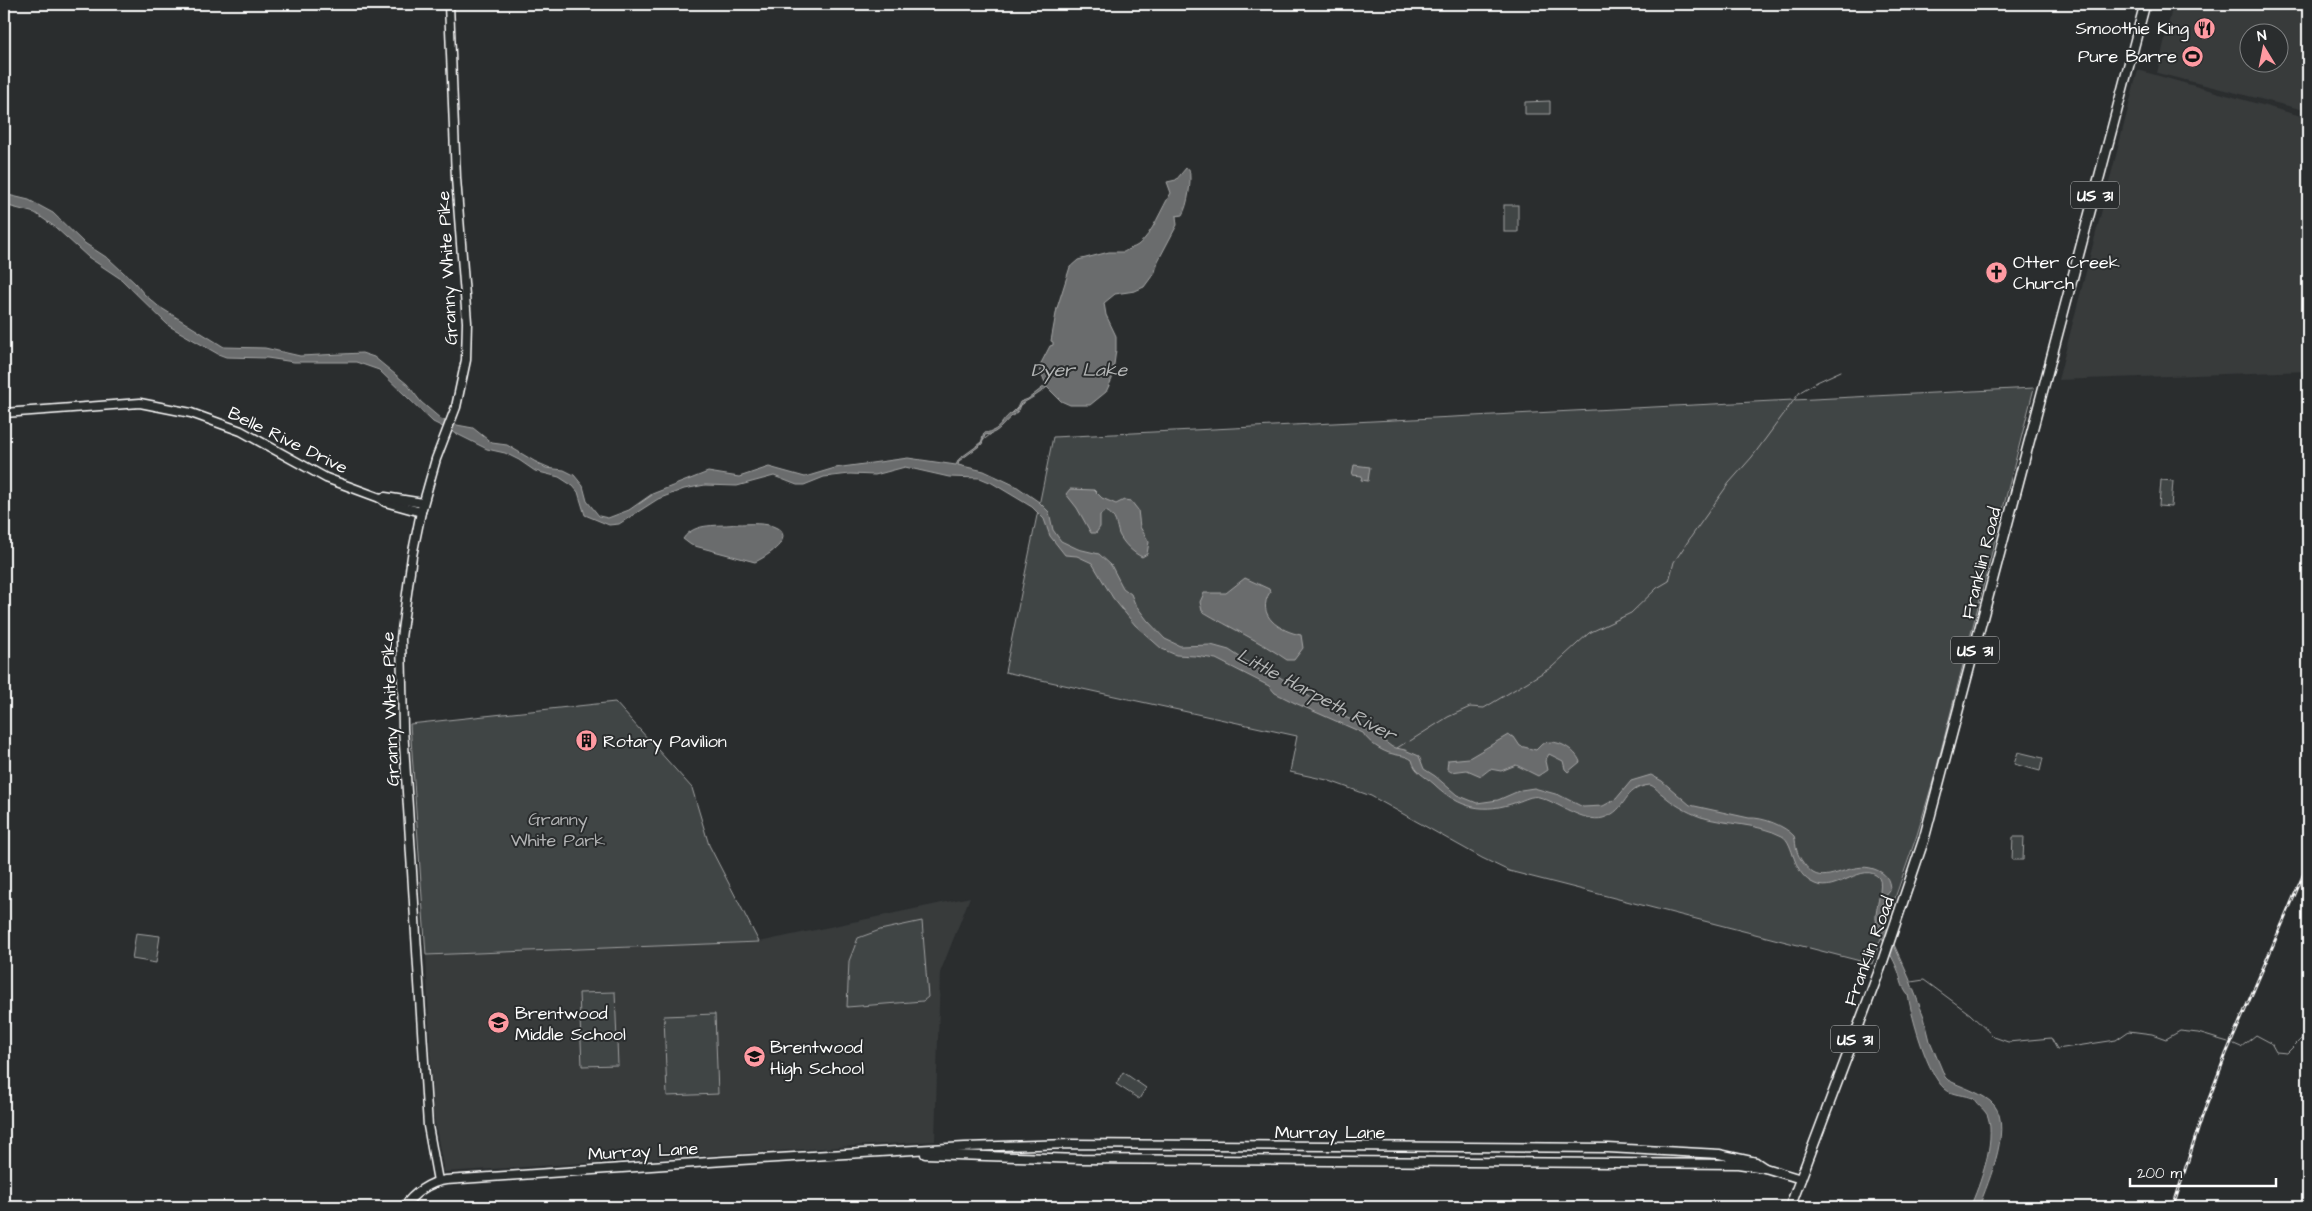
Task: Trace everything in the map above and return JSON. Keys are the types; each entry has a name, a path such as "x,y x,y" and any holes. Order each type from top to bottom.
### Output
{"main road":[{"name":"Granny White Pike","path":"438,1181 428,1126 401,672 401,638 403,615 423,503 456,407 466,360 467,328 456,178 450,4"},
{"name":"Franklin Road","path":"1790,1207 1900,913 1944,769 2036,412 2145,4"},
{"name":"Belle Rive Drive","path":"4,414 140,403 191,413 241,431 326,478 386,502 421,512"},
{"name":"Belle Rive Drive","path":"380,498 385,497 423,503"},
{"name":"Murray Lane","path":"404,1207 417,1193 438,1181 582,1169 894,1153 965,1147 1071,1144 1608,1148 1719,1154 1756,1162 1765,1168"},
{"name":"Murray Lane","path":"894,1153 1076,1159 1738,1164 1765,1168 1801,1180"}],"shaded area":[{"path":"2173,4 2308,4 2308,111 2157,73"},
{"path":"2138,70 2308,118 2308,371 2058,380"},
{"name":"Brentwood High School","path":"970,897 940,973 935,1141 444,1172 433,1113 426,955 759,942"}],"green space":[{"path":"1550,101 1550,114 1525,114 1525,102"},
{"path":"1504,205 1518,205 1518,232 1504,232"},
{"path":"2034,388 1934,778 1917,835 1872,964 1509,871 1371,796 1327,780 1290,772 1297,736 1005,672 1053,437"},
{"path":"2161,480 2173,481 2171,507 2159,506"},
{"name":"Granny White Park","path":"615,702 692,788 709,845 759,942 426,955 410,724"},
{"path":"2018,752 2043,758 2040,771 2014,764"},
{"path":"2013,837 2024,837 2023,860 2012,860"},
{"path":"922,921 928,997 923,1001 847,1007 849,961 858,938 880,930"},
{"path":"136,933 160,936 156,963 132,959"},
{"path":"615,992 618,1065 582,1066 579,993"},
{"path":"715,1014 718,1094 667,1096 664,1016"},
{"path":"1123,1072 1146,1088 1139,1099 1116,1084"}],"water":[{"name":"Dyer Lake","path":"1186,168 1189,169 1190,179 1186,205 1182,215 1176,216 1177,225 1158,261 1155,272 1144,287 1135,291 1115,294 1104,303 1106,315 1116,336 1112,379 1106,392 1090,405 1070,405 1061,401 1047,387 1020,405 1017,413 999,429 985,435 982,444 959,461 958,465 984,471 1016,486 1039,502 1049,512 1053,530 1061,541 1078,549 1099,554 1111,565 1123,588 1131,594 1135,604 1147,620 1165,639 1180,646 1211,645 1229,650 1266,674 1278,676 1335,713 1362,724 1392,747 1419,756 1424,769 1457,795 1477,803 1498,800 1521,790 1534,788 1559,795 1583,807 1603,806 1616,799 1631,781 1651,775 1662,781 1690,805 1761,819 1790,832 1794,836 1799,857 1813,873 1826,875 1866,867 1884,874 1888,879 1890,891 1885,897 1882,918 1909,978 1924,1017 1930,1041 1945,1077 1990,1101 1997,1110 2001,1122 1998,1152 1979,1207 1970,1207 1986,1163 1990,1138 1988,1117 1974,1099 1945,1089 1938,1082 1926,1059 1908,995 1877,926 1876,915 1880,881 1873,874 1858,875 1832,885 1823,886 1815,884 1807,879 1797,866 1789,845 1782,836 1752,826 1701,817 1675,804 1650,785 1634,790 1617,810 1603,818 1596,819 1579,815 1536,797 1494,808 1473,807 1463,804 1453,799 1420,774 1412,760 1380,749 1368,740 1363,733 1275,693 1269,686 1216,659 1176,655 1162,649 1135,625 1113,598 1092,563 1077,556 1065,555 1050,536 1044,519 1032,507 980,478 949,477 905,467 875,475 850,474 824,477 804,485 797,485 774,476 737,486 705,485 684,489 658,499 619,524 609,525 585,515 578,492 573,486 559,477 535,471 505,453 487,449 433,422 379,370 356,362 294,362 267,358 226,357 218,354 169,326 121,279 88,257 55,227 35,213 4,205 4,194 29,200 53,213 83,242 109,259 158,306 224,347 265,348 300,356 362,353 374,357 407,384 421,402 441,419 473,428 492,443 507,445 546,468 564,470 574,475 583,486 587,501 599,516 608,518 629,510 652,494 708,472 739,477 769,467 805,477 835,468 908,458 956,465 959,459 981,443 984,433 991,432 999,427 1010,414 1015,412 1020,402 1028,399 1046,385 1039,367 1050,346 1053,345 1051,341 1057,308 1070,267 1078,260 1109,252 1124,252 1138,245 1148,235 1171,193 1167,182 1176,180"},
{"path":"1354,465 1370,467 1368,481 1361,480 1362,476 1352,475"},
{"path":"1070,489 1094,490 1102,498 1116,504 1124,500 1131,501 1138,510 1140,527 1149,542 1147,554 1142,557 1123,541 1114,519 1106,511 1100,515 1100,527 1096,533 1091,533 1077,508 1066,494"},
{"path":"737,524 773,526 782,532 781,543 765,557 755,562 691,545 683,539 694,529 701,527"},
{"path":"1245,578 1269,589 1266,608 1272,621 1285,630 1301,635 1303,648 1294,660 1287,660 1202,611 1200,602 1204,593 1226,593"},
{"path":"1508,735 1514,737 1520,746 1536,750 1547,742 1559,743 1570,749 1580,762 1568,772 1563,761 1549,754 1545,761 1547,770 1538,776 1516,765 1501,771 1490,769 1481,776 1467,770 1451,772 1447,769 1448,760 1469,758"}],"waterway":[{"path":"1410,741 1448,717 1470,707 1484,708 1552,667 1589,633 1631,613 1657,588 1669,581 1674,562 1693,534 1729,483 1752,457 1800,392 1841,371"},
{"path":"1011,414 1021,404"},
{"path":"976,446 991,434"},
{"name":"Little Harpeth River","path":"536,462 550,468"},
{"name":"Little Harpeth River","path":"639,504 652,495"},
{"path":"1397,748 1405,743"},
{"path":"1911,982 1924,980 1970,1014 1994,1037 2008,1042 2051,1038 2057,1049 2116,1040 2129,1031 2152,1034 2166,1039 2180,1031 2198,1033 2228,1042"},
{"path":"2234,1044 2241,1047 2256,1035 2271,1043 2276,1052 2287,1053 2308,1032"}],"railway":[{"path":"2173,1207 2202,1117 2226,1054 2308,864"}],"place":[{"name":"Smoothie King","path":"2205,28"},
{"name":"Pure Barre","path":"2193,56"},
{"name":"Otter Creek Church","path":"1997,272"},
{"name":"Rotary Pavilion","path":"587,741"},
{"name":"Brentwood Middle School","path":"499,1023"},
{"name":"Brentwood High School","path":"754,1057"}]}
